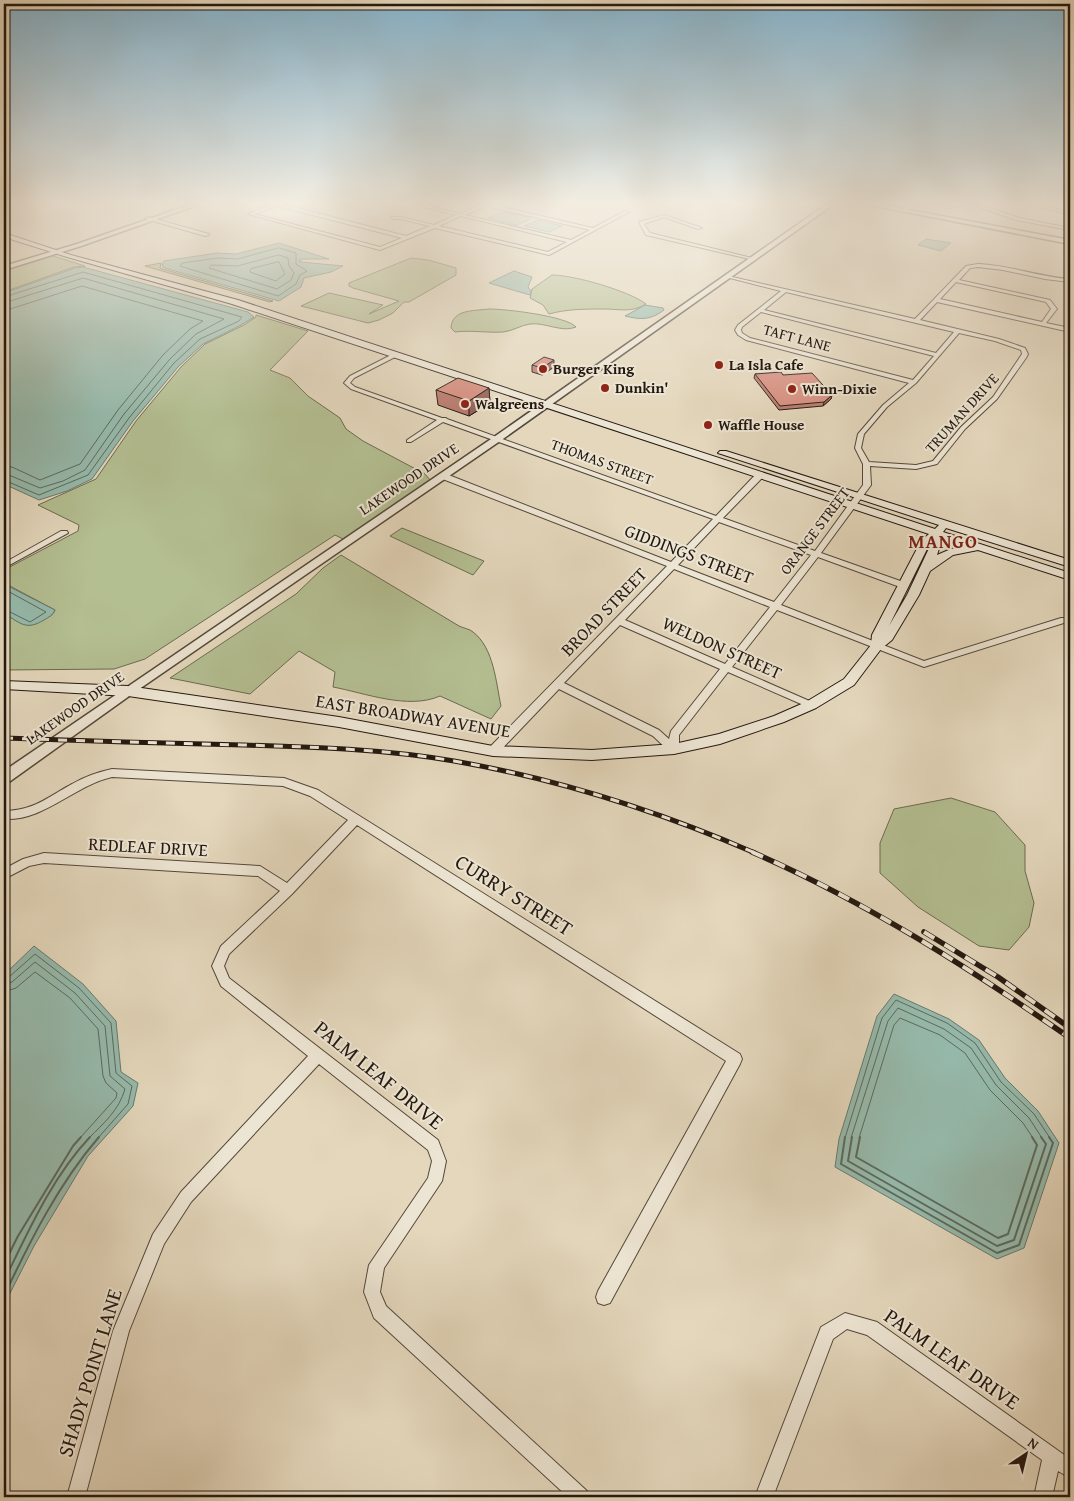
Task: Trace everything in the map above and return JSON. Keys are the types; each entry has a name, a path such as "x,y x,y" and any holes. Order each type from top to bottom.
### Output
{"main road":[{"path":"141,274 315,328 328,329 390,348 546,405 1070,578"},
{"path":"155,274 212,288 409,355 461,368 556,398 1070,564"},
{"path":"877,646 878,635 926,541 937,533 944,523"},
{"path":"811,705 849,682 863,667 877,646 888,637 913,595 925,570 937,544 937,533"},
{"path":"925,570 940,556 955,550 982,548"},
{"name":"EAST BROADWAY AVENUE","path":"4,685 128,691 339,722 494,751 592,755 674,749 720,740 811,705"}],"street":[{"name":"LAKEWOOD DRIVE","path":"4,778 497,439 731,274"},
{"path":"916,321 960,274"},
{"path":"1026,274 1070,280"},
{"name":"TRUMAN DRIVE","path":"728,276 958,331 1023,349 1025,354 1023,358 995,398 963,428 935,463 916,468 866,464"},
{"path":"954,280 1048,301 1054,308 1043,324"},
{"name":"TAFT LANE","path":"786,290 740,326 738,330 740,334 748,338 914,382"},
{"path":"936,300 1070,330"},
{"path":"759,310 938,355"},
{"name":"ORANGE STREET","path":"674,749 674,734 817,553 867,485 866,464 858,448 861,434 885,406 914,382 958,331"},
{"name":"THOMAS STREET","path":"398,351 352,377 347,383 353,388 903,584"},
{"path":"409,441 444,419"},
{"name":"BROAD STREET","path":"494,751 760,475"},
{"name":"GIDDINGS STREET","path":"443,476 924,664 1064,620"},
{"path":"4,566 64,533"},
{"name":"WELDON STREET","path":"619,621 811,705"},
{"path":"558,684 656,733 674,749"},
{"name":"CURRY STREET","path":"4,815 14,816 35,810 87,780 112,773 284,782 314,792 735,1059 604,1297"},
{"name":"PALM LEAF DRIVE","path":"356,818 288,890 225,950 218,966 225,982 434,1145 439,1161 435,1181 376,1265 372,1292 380,1312 581,1497"},
{"name":"REDLEAF DRIVE","path":"4,874 27,862 44,858 260,871 288,890"},
{"name":"SHADY POINT LANE","path":"76,1497 121,1331 158,1239 186,1197 318,1055"},
{"name":"PALM LEAF DRIVE","path":"764,1497 827,1333 845,1321 871,1328 1070,1469"},
{"path":"1043,1497 1052,1456"}],"shaded area":[{"path":"4,274 54,274 4,292"},
{"path":"173,274 181,274 273,301 270,302"},
{"path":"371,274 456,274 409,302 404,302 393,313 368,323 301,306 329,293 383,305 369,314 399,301 353,288 349,286 349,283"},
{"path":"552,275 601,285 627,294 646,304 631,310 576,310 549,314 543,305 530,298 532,289"},
{"path":"489,309 549,316 576,327 565,329 542,324 530,324 497,332 455,332 451,328 455,317 460,314"},
{"path":"256,315 308,331 270,370 290,378 308,396 340,418 346,429 363,441 425,474 430,480 345,540 335,535 145,659 114,669 4,670 4,613 18,622 32,625 50,616 55,610 4,584 4,570 78,531 79,525 38,505 96,479 136,421 181,367 205,344 244,325 256,317"},
{"path":"402,528 484,561 473,575 390,536"},
{"path":"341,555 459,626 472,631 480,639 490,656 501,706 491,719 440,696 428,700 401,701 333,687 335,672 299,651 250,694 170,678 296,594 323,568"},
{"path":"951,798 995,812 1025,845 1025,871 1034,903 1029,927 1009,950 979,946 918,907 880,873 880,843 894,809"}],"water":[{"path":"58,274 109,274 248,312 254,317 203,344 178,367 133,421 92,479 67,491 39,500 4,484 4,293"},
{"path":"186,274 322,274 304,278 301,287 279,301"},
{"path":"508,274 523,274 532,277 528,287 531,291 530,295 489,283"},
{"path":"645,305 663,308 664,310 655,316 646,318 625,316"},
{"path":"4,584 55,610 54,612 48,618 32,625 19,623 4,613"},
{"path":"34,946 83,984 116,1021 121,1072 138,1083 133,1106 88,1156 34,1246 4,1305 4,975"},
{"path":"894,994 949,1019 979,1040 1005,1078 1038,1111 1059,1143 1024,1248 997,1259 835,1167 839,1139 877,1016"}],"building":[{"path":"544,357 554,360 542,368 532,365"},
{"name":"Winn-Dixie","path":"781,372 783,375 812,373 832,395 824,402 780,406 755,374"},
{"path":"458,378 489,388 469,401 436,390"}],"railway":[{"path":"4,738 322,748 428,757 493,768 607,798 682,823 755,853"},
{"path":"752,852 835,892 916,937 994,986 1070,1038"},
{"path":"924,932 998,977 1070,1028"}],"place":[{"name":"La Isla Cafe","path":"719,365"},
{"name":"Burger King","path":"543,369"},
{"name":"Dunkin'","path":"605,388"},
{"name":"Winn-Dixie","path":"792,389"},
{"name":"Walgreens","path":"465,404"},
{"name":"Waffle House","path":"708,425"}],"district":[{"name":"MANGO","path":"943,541"}]}
